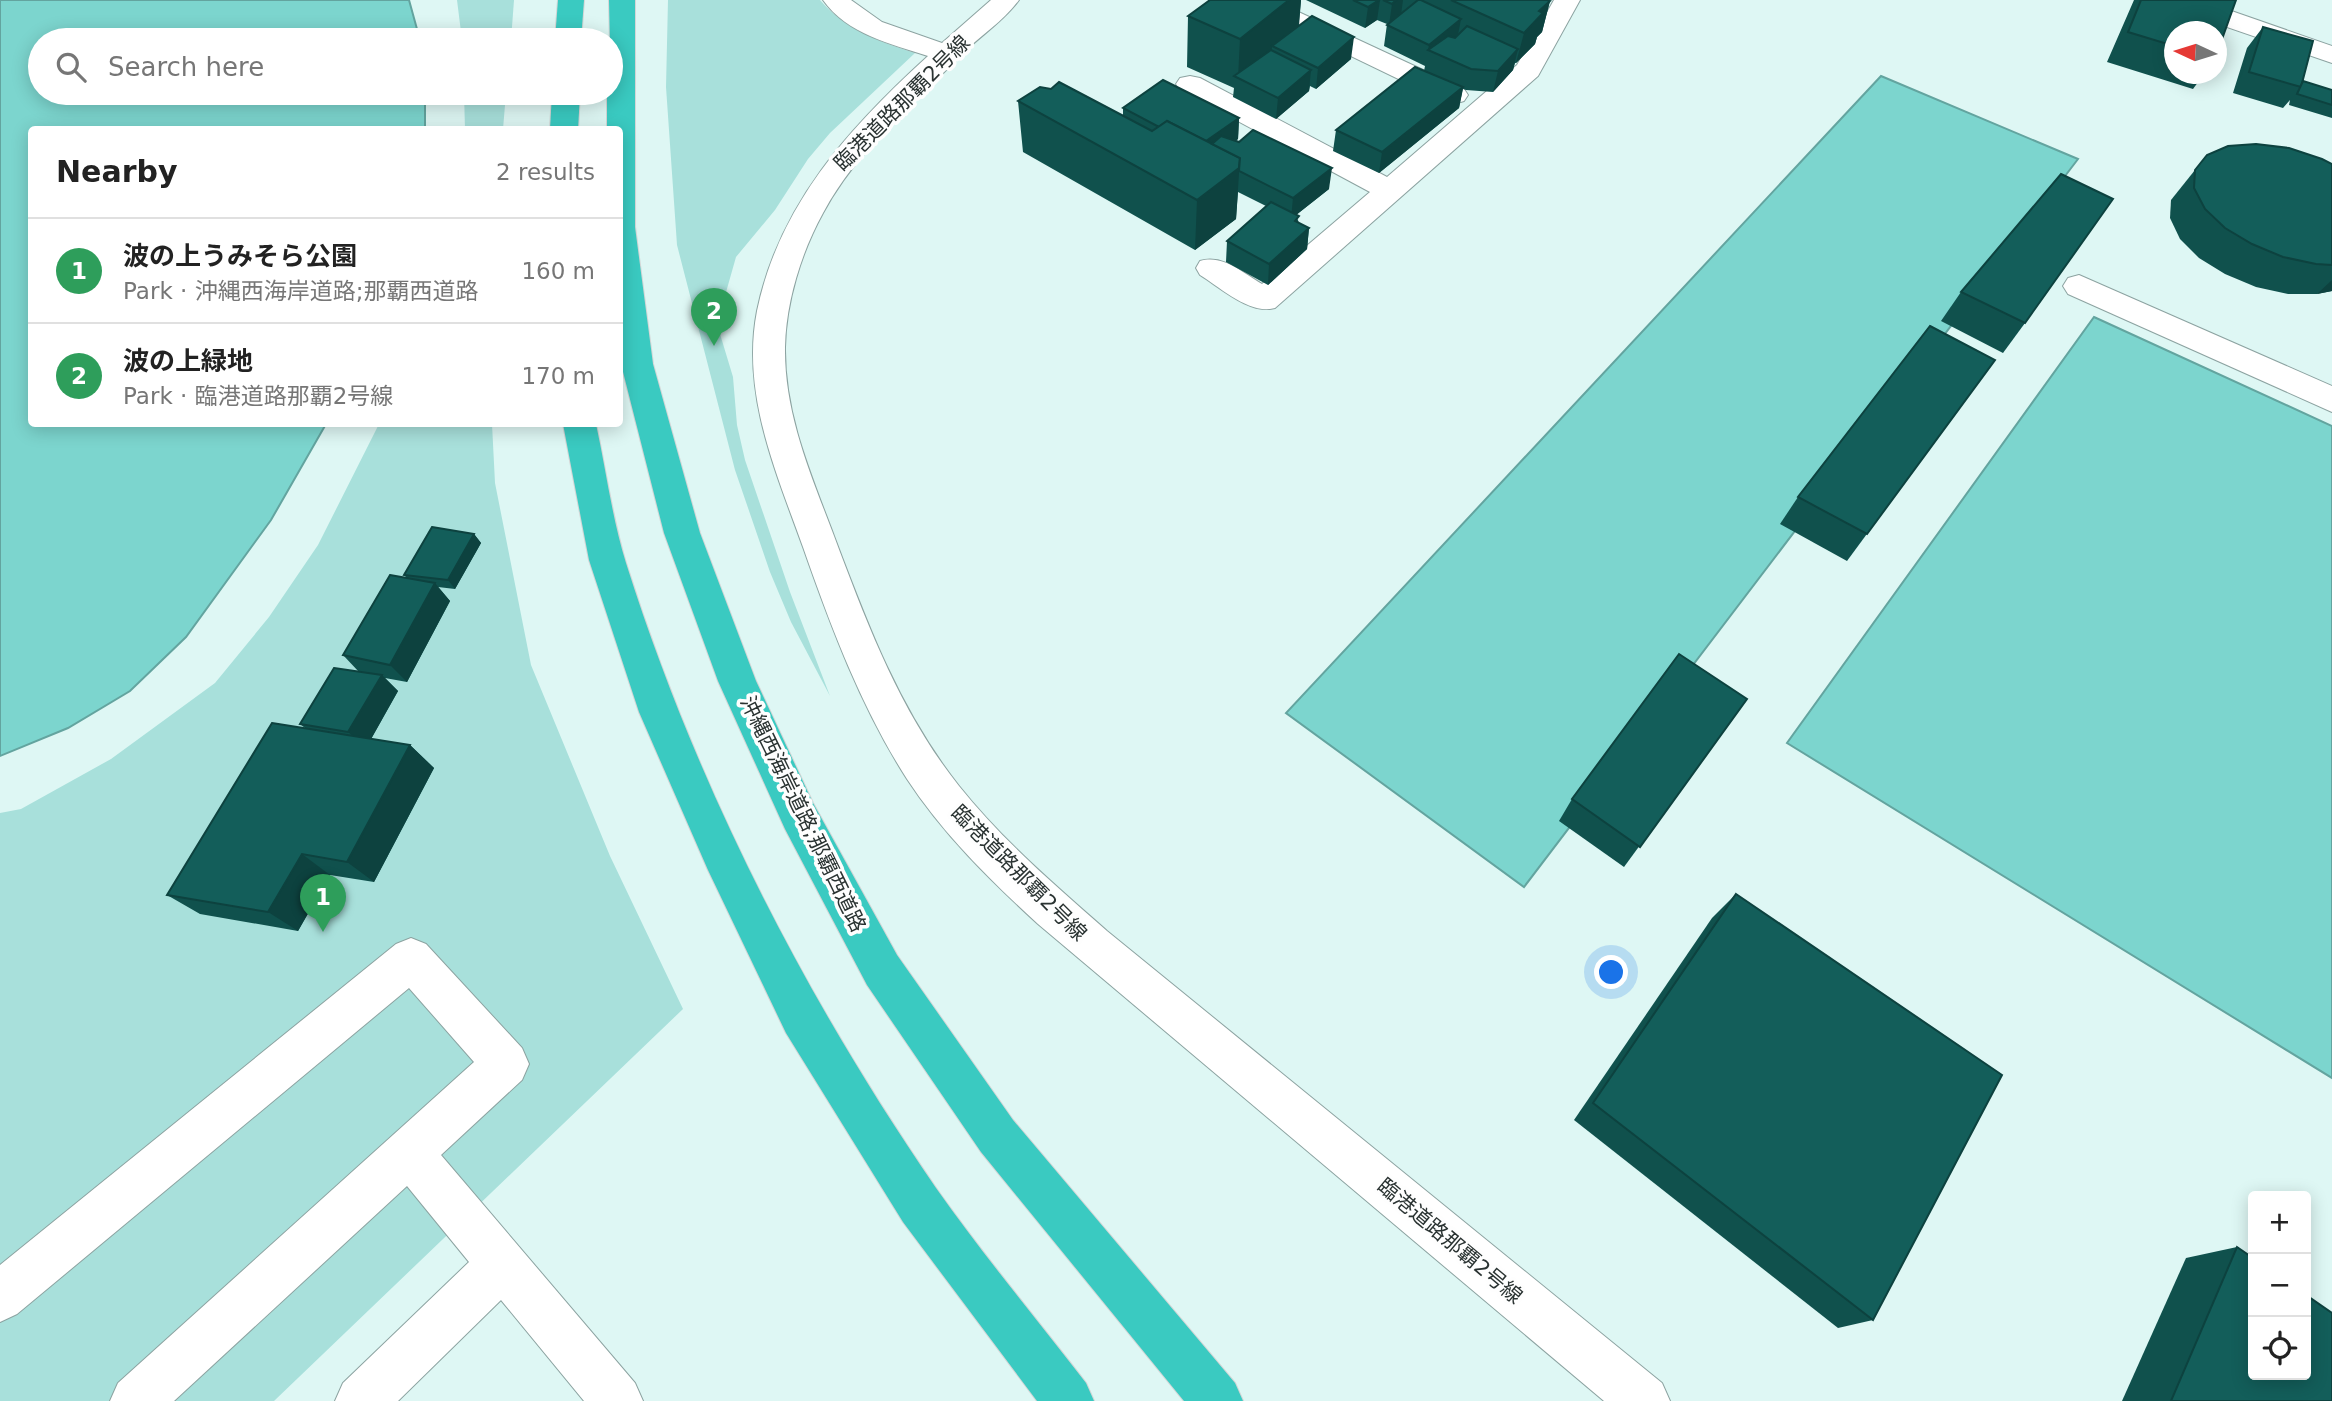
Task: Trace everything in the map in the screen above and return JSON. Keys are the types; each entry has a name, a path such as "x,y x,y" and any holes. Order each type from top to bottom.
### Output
{"highway":[{"path":"569,28 571,0"},
{"name":"沖縄西海岸道路;那覇西道路","path":"622,0 622,28"},
{"path":"564,126 565,105"},
{"name":"沖縄西海岸道路;那覇西道路","path":"621,105 621,126"},
{"name":"沖縄西海岸道路;那覇西道路","path":"623,251 637,364 682,533 737,681 799,816 882,970 997,1136 1217,1401"},
{"path":"580,427 607,560 658,712 723,857 802,1018 920,1205 1068,1401"}],"street":[{"path":"836,0 844,10 862,21 948,54"},
{"name":"臨港道路那覇2号線","path":"1006,0 873,126 825,182 793,245 775,308 769,345 776,422 789,467 858,650 880,698 944,798 993,853 1049,907 1644,1401"},
{"path":"2175,0 2332,55"},
{"path":"1276,10 1484,109"},
{"path":"1211,268 1264,300 1528,70 1550,13"},
{"path":"1190,84 1391,191"},
{"path":"2079,286 2332,400"},
{"path":"0,1297 411,959 506,1064 136,1401"},
{"path":"410,1154 617,1401"},
{"path":"361,1401 502,1265"}],"shaded area":[{"path":"0,0 409,0 417,28 28,28 28,105 425,105 425,126 28,126 28,427 324,427 271,520 186,637 130,691 68,728 0,756"},
{"path":"457,0 514,0 512,28 460,28"},
{"path":"668,0 820,0 852,27 915,53 830,133 808,159 775,210 736,257 717,324 733,377 737,425 745,460 790,592 830,696 791,622 770,572 735,470 677,245 666,87"},
{"path":"1881,76 2078,159 1524,887 1286,713"},
{"path":"464,105 505,105 503,126 465,126"},
{"path":"2094,317 2332,426 2332,1078 1787,743"},
{"path":"377,427 492,427 495,483 531,665 610,856 683,1009 274,1401 0,1401 0,813 21,809 111,759 215,683 269,617 318,545"}],"building":[{"path":"1210,0 1289,0 1240,39 1188,16"},
{"path":"1353,0 1379,0 1368,7"},
{"path":"1418,0 1461,19 1429,45 1387,25"},
{"path":"1451,0 1550,1 1539,11 1543,13 1524,33"},
{"path":"2141,0 2236,0 2227,25 2227,21 2164,21 2164,43 2128,32"},
{"path":"1312,16 1354,37 1318,68 1272,46"},
{"path":"1467,26 1518,49 1498,71 1471,69 1428,50 1448,36 1455,38"},
{"path":"2263,27 2313,41 2301,87 2249,72"},
{"path":"1271,50 1311,70 1278,98 1234,76"},
{"path":"1415,67 1463,87 1382,152 1336,130"},
{"path":"1163,80 1239,118 1206,141 1167,121 1159,127 1123,108"},
{"path":"2303,81 2332,90 2332,105 2297,94"},
{"path":"1059,82 1152,131 1167,121 1240,158 1239,168 1197,200 1018,101 1040,87 1051,89"},
{"path":"1253,130 1332,168 1293,198 1239,171 1240,158 1212,144 1221,136 1239,142"},
{"path":"2256,144 2289,148 2332,164 2332,265 2283,257 2252,244 2225,228 2205,209 2194,188 2195,170 2207,155 2228,146"},
{"path":"2061,174 2113,199 2025,323 1961,292"},
{"path":"1271,202 1299,216 1295,221 1309,228 1269,264 1227,241"},
{"path":"1930,326 1995,360 1867,534 1798,497"},
{"path":"432,527 474,534 448,580 404,575"},
{"path":"390,575 435,583 390,665 343,655"},
{"path":"1679,654 1747,699 1640,847 1572,799"},
{"path":"334,668 382,675 348,732 300,724"},
{"path":"272,723 410,745 347,862 302,854 268,912 167,895"},
{"path":"1736,894 2002,1075 1873,1320 1593,1103"},
{"path":"2237,1247 2248,1255 2248,1380 2311,1380 2311,1298 2332,1313 2332,1401 2171,1401"}],"place":[{"name":"波の上緑地","path":"714,346"},
{"name":"波の上うみそら公園","path":"323,932"}]}
